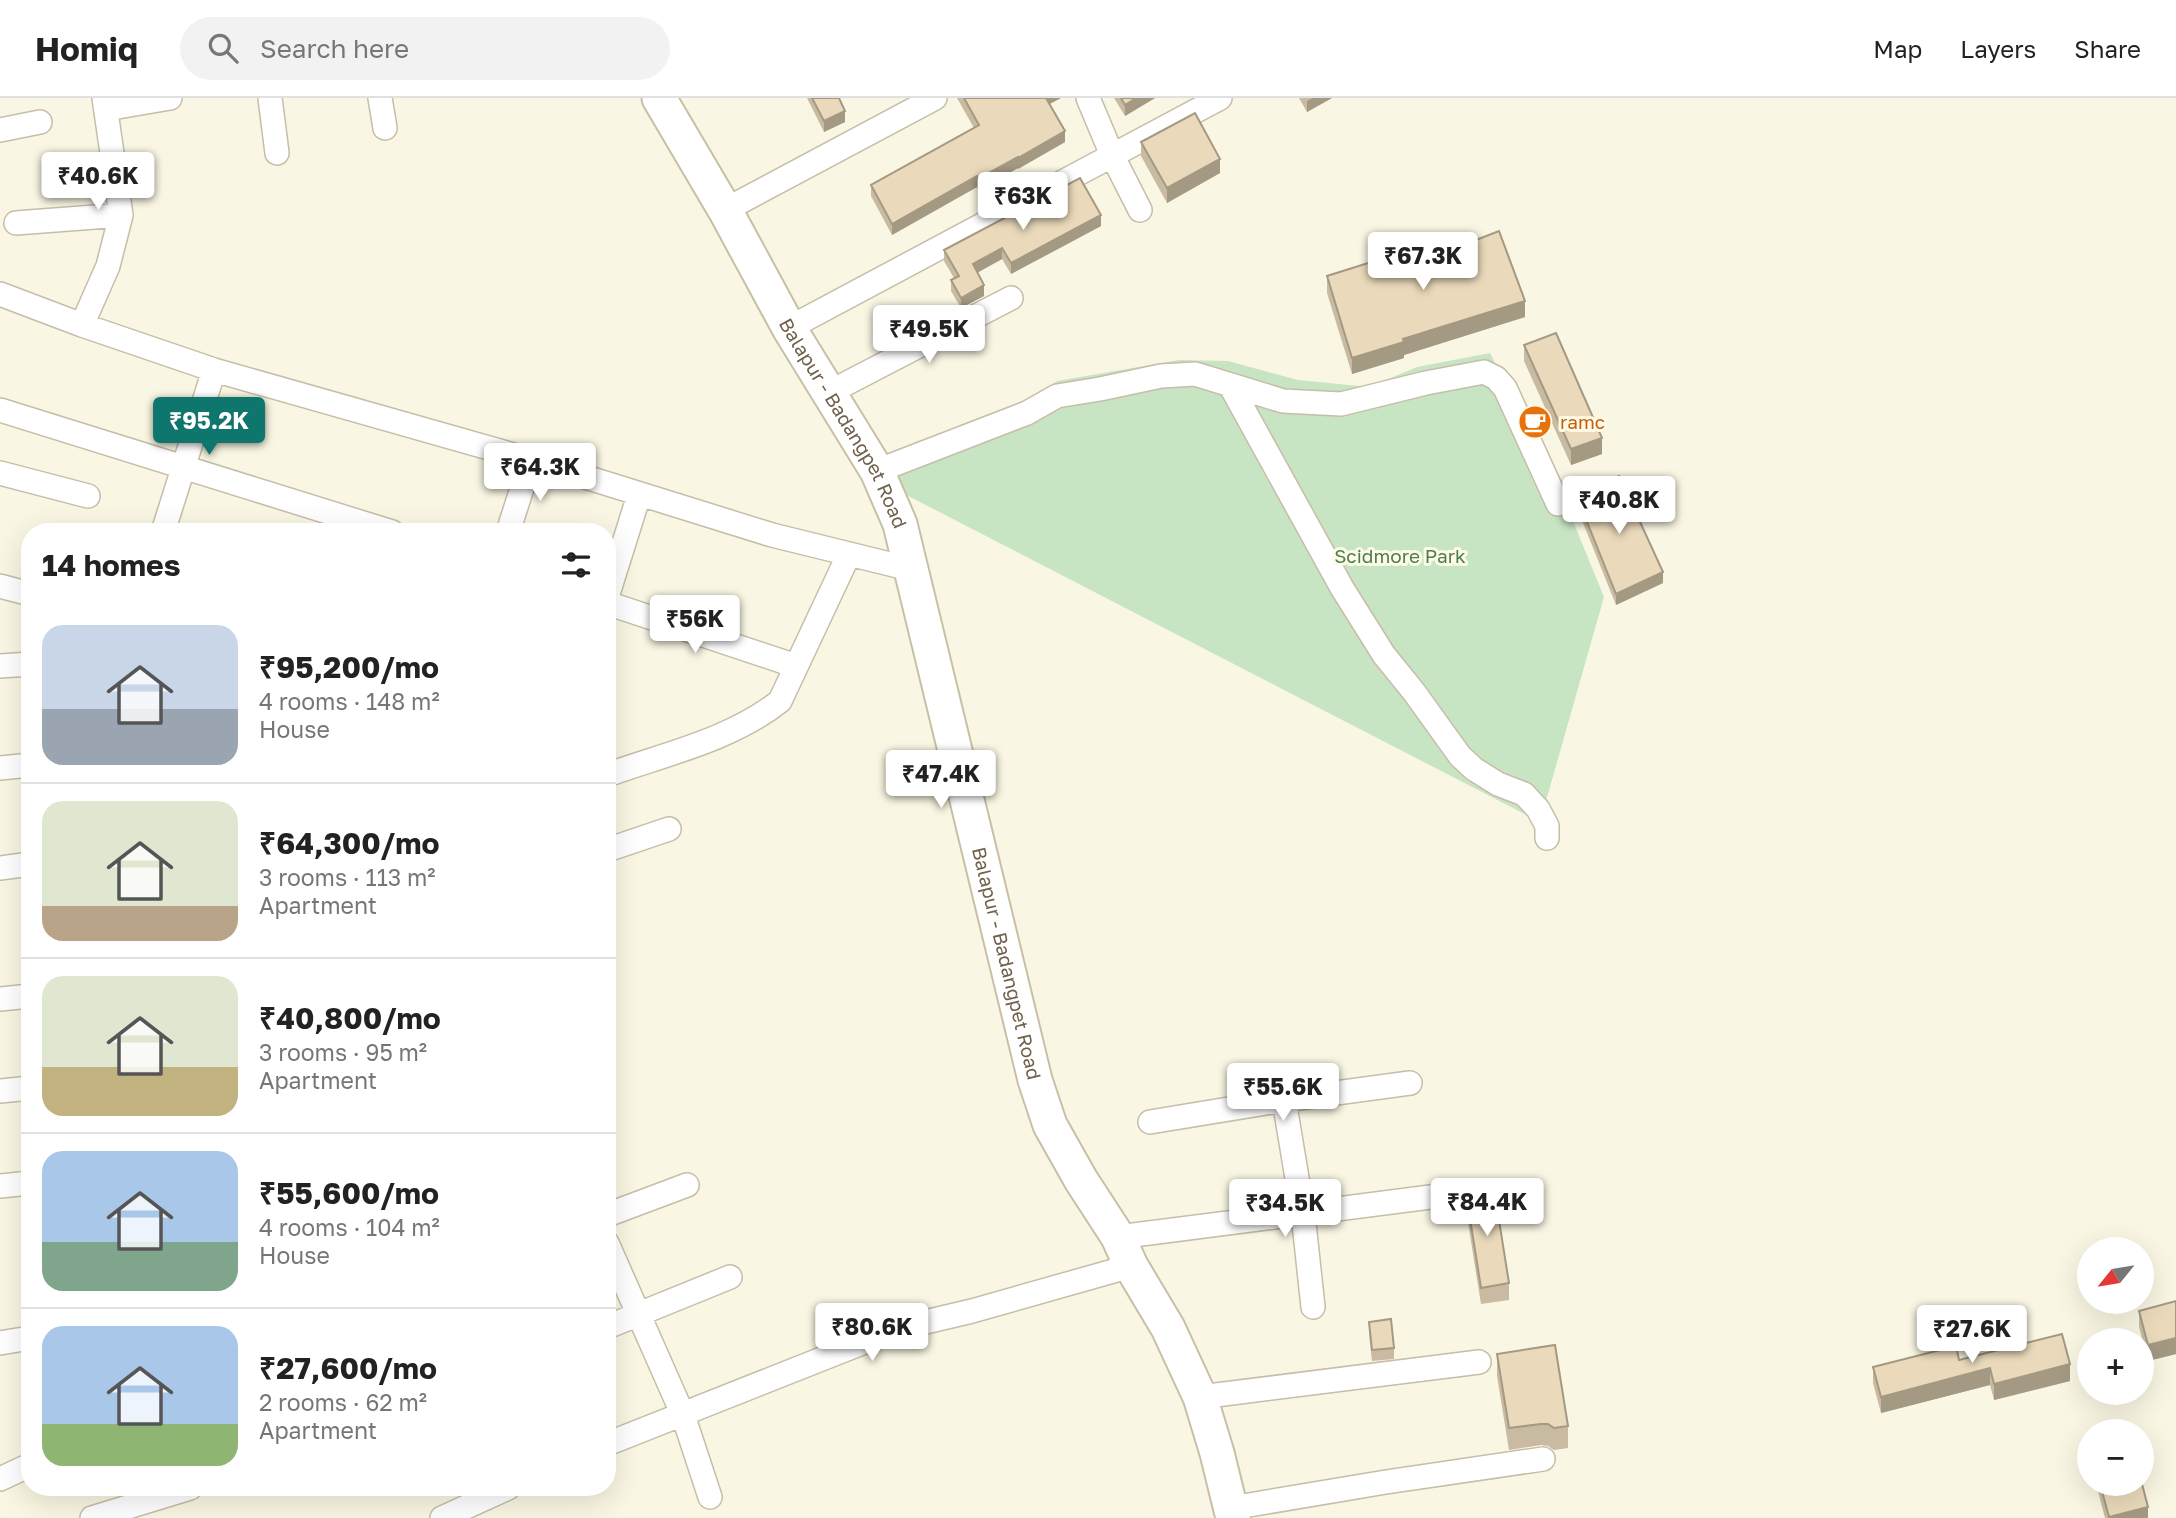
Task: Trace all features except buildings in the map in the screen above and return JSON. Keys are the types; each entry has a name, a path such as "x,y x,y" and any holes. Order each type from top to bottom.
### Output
{"street":[{"path":"82,325 108,266 121,215 105,103 170,98"},
{"path":"270,98 277,153"},
{"path":"380,98 385,128"},
{"name":"Balapur - Badangpet Road","path":"660,98 789,328 877,471 900,524 1035,1080 1050,1125 1168,1328 1200,1397 1232,1513"},
{"path":"725,211 935,98"},
{"path":"1088,98 1140,211"},
{"path":"789,328 1220,98"},
{"path":"0,130 40,122"},
{"path":"16,223 121,215"},
{"path":"0,294 214,370 531,460 772,535 910,569"},
{"path":"828,393 1011,298"},
{"path":"166,523 214,370"},
{"path":"877,471 1027,413 1057,396 1100,390 1161,376 1195,374 1283,401 1341,404 1483,372 1496,377 1505,388 1558,504"},
{"path":"1230,385 1342,588 1384,655 1415,692 1460,756 1474,769 1498,784 1524,794 1547,826 1547,838"},
{"path":"0,410 363,523"},
{"path":"511,523 531,460"},
{"path":"0,473 88,496"},
{"path":"616,568 639,495"},
{"path":"616,772 728,732 761,716 780,701 849,554"},
{"path":"0,586 21,592"},
{"path":"616,606 796,666"},
{"path":"0,666 21,665"},
{"path":"0,768 21,766"},
{"path":"616,847 668,828"},
{"path":"0,867 21,865"},
{"path":"0,999 21,997"},
{"path":"1150,1122 1410,1083"},
{"path":"0,1091 21,1088"},
{"path":"1284,1100 1303,1214 1313,1307"},
{"path":"0,1186 21,1184"},
{"path":"616,1212 687,1185"},
{"path":"616,1441 900,1328 972,1311 1125,1251 1303,1214 1446,1195"},
{"path":"616,1263 682,1415 710,1497"},
{"path":"616,1324 730,1277"},
{"path":"0,1343 21,1340"},
{"path":"1200,1397 1479,1362"},
{"path":"1232,1513 1386,1482 1543,1459"},
{"path":"0,1479 21,1469"},
{"path":"92,1518 164,1496"},
{"path":"442,1518 490,1496"}],"green space":[{"name":"Scidmore Park","path":"1490,353 1564,499 1604,597 1540,822 887,485 919,441 1006,418 1057,381 1179,360 1228,361 1298,380 1369,387 1417,367"}],"place":[{"name":"ramc","path":"1535,422"}]}
